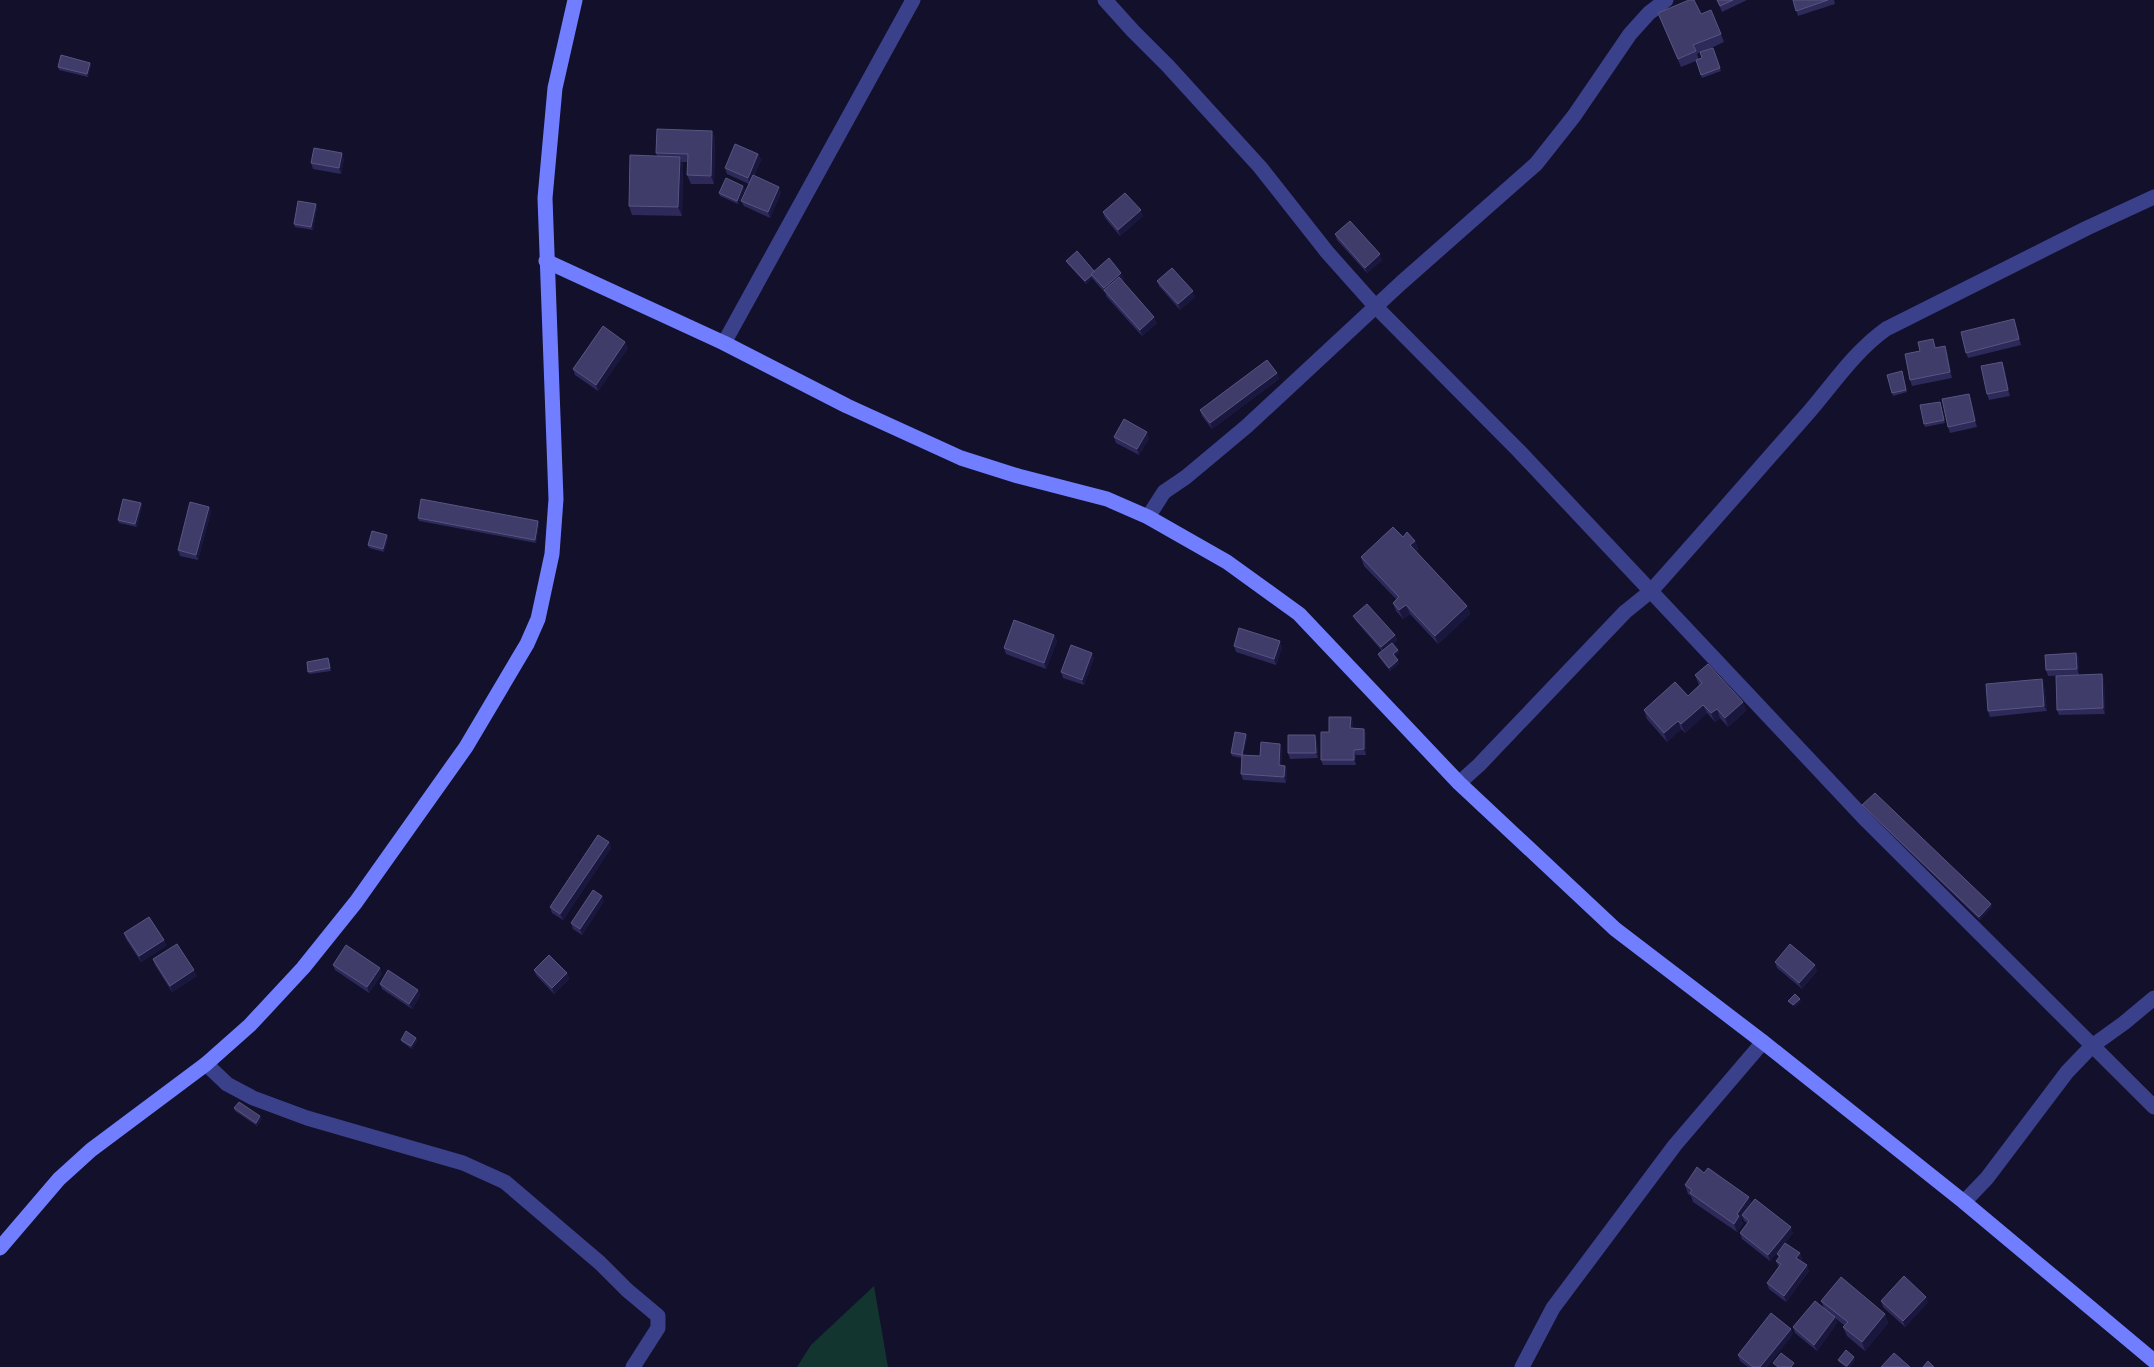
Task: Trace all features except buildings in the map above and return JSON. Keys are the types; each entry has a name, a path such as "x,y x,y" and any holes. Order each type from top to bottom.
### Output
{"street":[{"path":"0,1248 59,1179 91,1150 206,1064 250,1025 302,968 356,902 466,747 508,679 538,619 552,554 556,499 545,198 555,88 575,0"},
{"path":"724,343 913,0"},
{"path":"1105,0 1260,167 1327,252 1376,307 1519,451 1867,821 2154,1107"},
{"path":"1148,517 1164,492 1186,477 1247,426 1401,283 1536,164 1574,116 1630,34 1649,13 1666,0"},
{"path":"1460,783 1624,612 1651,591 1820,400 1850,360 1871,340 1886,329 2087,228 2154,197"},
{"path":"546,261 724,343 847,406 961,458 1018,476 1107,499 1148,517 1228,562 1299,614 1460,783 1615,929 1762,1042 1964,1202 2154,1361"},
{"path":"1964,1202 1987,1178 2067,1072 2092,1046 2124,1024 2154,998"},
{"path":"1522,1367 1553,1308 1675,1145 1762,1042"},
{"path":"206,1064 227,1084 253,1098 307,1118 463,1162 504,1182 593,1256 627,1290 658,1316 658,1328 633,1367"}],"green space":[{"path":"874,1286 888,1367 797,1367 811,1345"}]}
